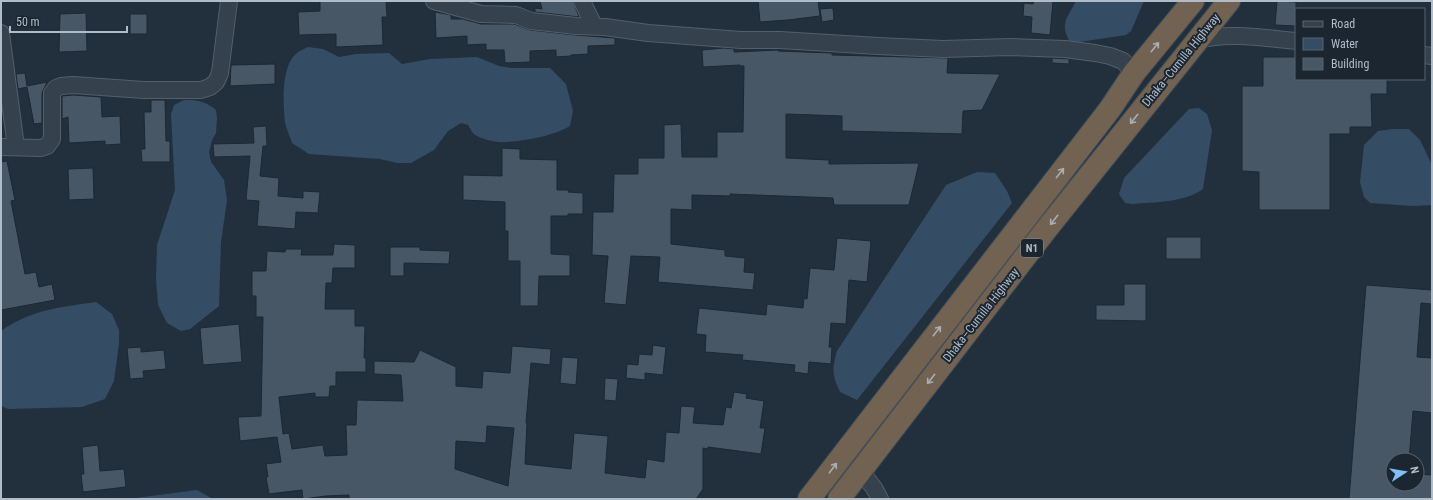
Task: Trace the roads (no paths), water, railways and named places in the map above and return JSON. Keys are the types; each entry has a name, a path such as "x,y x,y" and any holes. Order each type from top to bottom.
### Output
{"highway":[{"name":"Dhaka–Cumilla Highway","path":"809,499 1105,115 1134,73 1193,1"},
{"name":"Dhaka–Cumilla Highway","path":"839,499 1045,231 1229,1"}],"street":[{"path":"1,33 9,147 41,148 47,146 52,139 52,93 56,88 61,86 73,85 184,91 201,90 210,87 216,82 220,73 229,1"},
{"path":"434,1 481,14 516,15 531,21 576,26 594,26 648,33 741,40 780,40 943,49 1010,47 1065,49 1110,56 1123,61 1134,73"},
{"path":"582,1 594,26"},
{"path":"1198,40 1226,36 1295,41"},
{"path":"860,470 874,488 880,499"}],"water":[{"path":"1076,1 1144,1 1131,31 1126,35 1070,42 1065,30 1065,25"},
{"path":"308,47 323,49 339,57 356,54 389,53 402,64 430,59 477,57 499,66 511,68 550,68 566,84 573,111 570,126 556,133 539,137 498,142 475,135 468,125 461,123 448,131 434,150 411,163 397,163 380,159 309,154 292,143 284,114 284,85 288,66 297,53"},
{"path":"184,100 201,102 216,110 216,133 212,140 209,152 211,162 224,180 227,200 221,242 219,306 190,329 181,331 167,323 158,305 156,278 157,245 175,190 171,114 174,105"},
{"path":"1199,108 1207,114 1212,130 1203,189 1187,197 1169,201 1132,204 1125,203 1119,194 1124,178 1189,109"},
{"path":"1409,129 1420,140 1432,165 1432,205 1413,206 1370,203 1364,197 1360,182 1364,145 1378,131"},
{"path":"977,172 995,173 1007,191 1012,203 857,400 840,392 835,381 834,372 834,363 837,351 946,185"},
{"path":"96,302 112,314 119,330 119,343 114,381 105,399 82,407 8,409 1,406 1,331 23,318 46,310"},
{"path":"197,490 213,499 128,499"}]}
